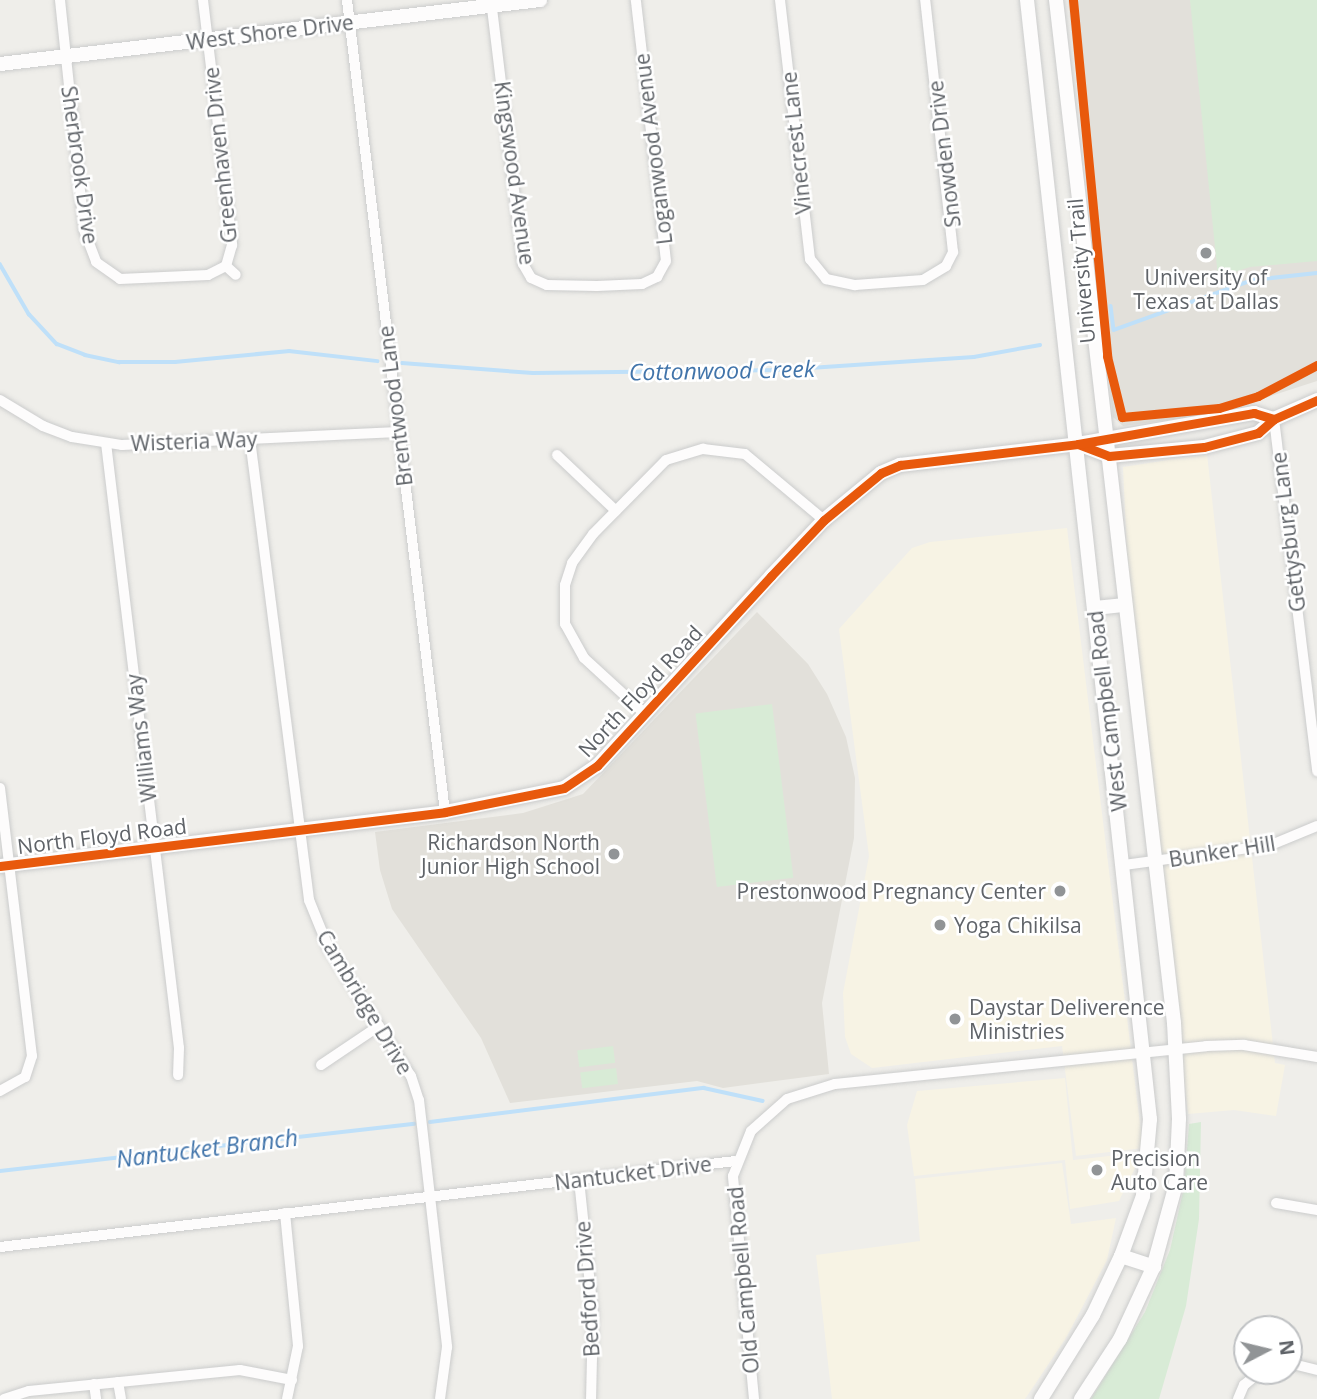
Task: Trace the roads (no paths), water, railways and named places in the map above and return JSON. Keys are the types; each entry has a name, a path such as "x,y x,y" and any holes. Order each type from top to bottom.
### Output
{"main road":[{"name":"West Shore Drive","path":"0,64 492,3 540,0"},
{"name":"West Campbell Road","path":"1027,0 1146,1052 1149,1155 1143,1196 1122,1256 1088,1324 1041,1399"},
{"name":"West Campbell Road","path":"1056,0 1176,1049 1176,1184 1154,1267 1120,1339 1081,1399"},
{"name":"North Floyd Road","path":"1078,444 1109,456 1232,441 1258,433 1274,419 1317,400"},
{"name":"North Floyd Road","path":"5,865 445,812 564,788 597,766 824,520 858,489 890,468 1188,428 1254,413 1274,419"},
{"path":"1095,608 1125,605"},
{"path":"1122,1256 1154,1267"}],"street":[{"name":"Sherbrook Drive","path":"60,0 85,230 96,262 112,276 128,279 208,275 226,266"},
{"name":"Greenhaven Drive","path":"203,0 232,245 226,266"},
{"name":"Brentwood Lane","path":"347,0 445,812"},
{"name":"Loganwood Avenue","path":"597,286 642,284 657,277 666,261 636,0"},
{"name":"Vinecrest Lane","path":"780,0 807,246 814,269 825,279"},
{"name":"Snowden Drive","path":"825,279 855,285 923,280 946,265 953,252 925,0"},
{"name":"Kingswood Avenue","path":"492,3 523,264 531,278 547,285 597,286"},
{"path":"226,266 236,275"},
{"name":"Wisteria Way","path":"0,400 43,426 106,443 398,432"},
{"name":"Gettysburg Lane","path":"1274,419 1317,771"},
{"name":"Cambridge Drive","path":"250,439 304,882 318,926 416,1088 447,1347 440,1399"},
{"name":"Williams Way","path":"106,443 179,1048 178,1075"},
{"path":"645,714 584,658 572,641 562,610 572,563 615,511 666,460 676,454 718,449 745,454 824,520"},
{"path":"557,455 615,511"},
{"path":"0,788 5,865 32,1056 25,1077 0,1091"},
{"name":"Bunker Hill","path":"1124,865 1271,845 1317,826"},
{"path":"321,1065 379,1026"},
{"name":"Nantucket Drive","path":"0,1247 735,1161 751,1130 774,1108 820,1087 1176,1049 1244,1045 1317,1057"},
{"name":"Old Campbell Road","path":"735,1161 734,1223 754,1399"},
{"name":"Bedford Drive","path":"579,1180 593,1313 591,1399"},
{"path":"1276,1203 1317,1210"},
{"path":"285,1213 298,1346 287,1399"},
{"path":"4,1399 29,1391 240,1370 292,1380"},
{"path":"118,1382 121,1399"},
{"path":"94,1384 96,1399"}],"waterway":[{"name":"Cottonwood Creek","path":"0,264 29,314 57,344 85,355 119,362 175,362 289,351 377,361"},
{"name":"Cottonwood Creek","path":"1111,306 1114,330 1253,280 1317,273"},
{"name":"Cottonwood Creek","path":"402,363 533,373 780,370 974,357 1040,345"},
{"name":"Nantucket Branch","path":"430,1122 704,1088 763,1101"},
{"name":"Nantucket Branch","path":"0,1171 414,1124"}],"place":[{"name":"University of Texas at Dallas","path":"1206,253"},
{"name":"Richardson North Junior High School","path":"614,854"},
{"name":"Prestonwood Pregnancy Center","path":"1060,891"},
{"name":"Yoga Chikilsa","path":"940,925"},
{"name":"Daystar Deliverence Ministries","path":"955,1019"},
{"name":"Precision Auto Care","path":"1097,1170"}]}
